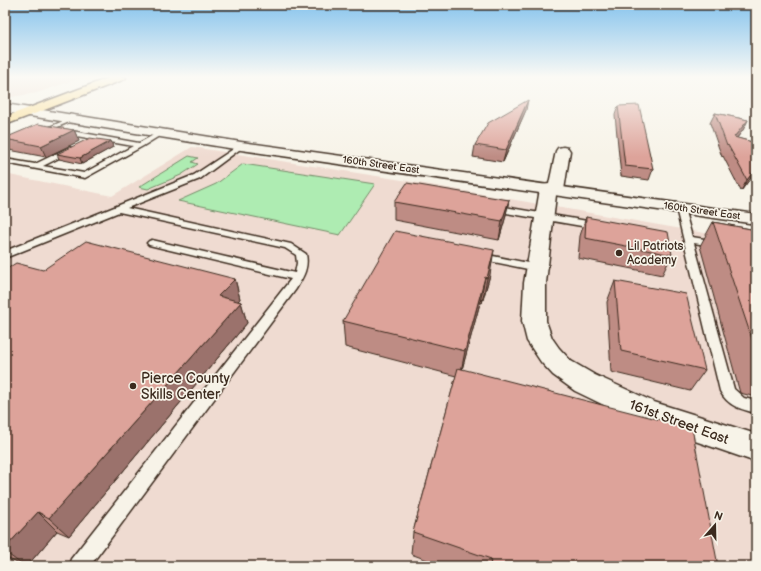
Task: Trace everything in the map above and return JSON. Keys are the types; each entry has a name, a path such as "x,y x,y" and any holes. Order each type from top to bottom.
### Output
{"main road":[{"path":"5,112 26,104"},
{"path":"28,112 50,104"},
{"name":"160th Street East","path":"5,112 28,112 241,146 756,219"},
{"name":"161st Street East","path":"563,151 544,217 535,283 534,321 540,341 562,368 585,383 647,412 739,444 756,448"}],"lane":[{"path":"72,119 45,130 141,145"},
{"path":"5,161 85,176 161,133"},
{"path":"34,167 96,137"},
{"path":"5,255 197,177 241,146"},
{"path":"485,207 612,228"},
{"path":"680,208 727,391 732,399 738,403 756,407"},
{"path":"78,566 298,277 303,260 301,254 288,246 118,209"},
{"path":"688,240 726,246"},
{"path":"152,243 298,277"},
{"path":"470,255 538,268"}],"shaded area":[{"path":"192,147 402,180 756,242 756,566 5,566 5,174 112,196"}],"green space":[{"path":"189,156 198,158 192,162 198,164 181,175 148,189 139,187"},
{"path":"243,164 375,184 340,235 178,201 216,184"}],"building":[{"path":"522,104 526,104 506,150 475,145 488,123"},
{"path":"639,105 653,169 625,166 618,106"},
{"path":"715,113 748,120 734,137 756,143 756,168 747,180 728,145 727,146"},
{"path":"38,124 74,130 41,146 5,139"},
{"path":"90,138 111,141 80,158 57,154"},
{"path":"407,183 509,200 502,221 394,202"},
{"path":"586,217 668,232 672,255 585,238"},
{"path":"713,222 756,230 756,351"},
{"path":"395,231 494,250 465,351 343,321"},
{"path":"86,241 235,279 218,296 241,302 49,518 38,512 5,548 5,270 16,263 43,270"},
{"path":"615,281 686,294 705,370 621,351"},
{"path":"458,368 692,428 718,566 490,566 491,559 413,532"}],"place":[{"name":"Lil Patriots Academy","path":"619,253"},
{"name":"Pierce County Skills Center","path":"133,386"}]}
